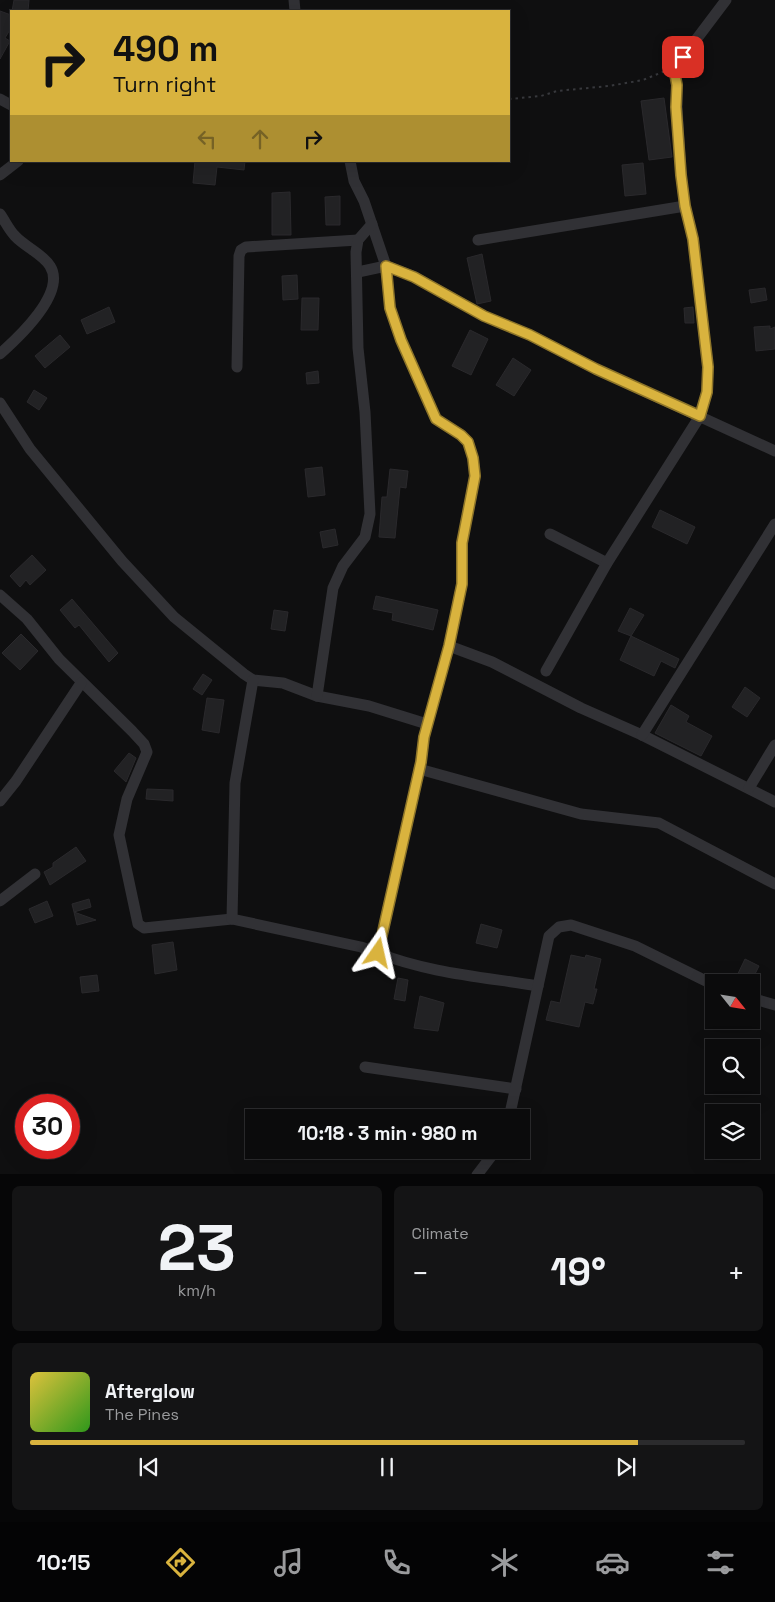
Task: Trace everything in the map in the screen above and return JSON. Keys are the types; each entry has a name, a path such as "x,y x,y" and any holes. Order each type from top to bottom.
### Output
{"street":[{"path":"546,671 607,563 700,416 707,392 708,367 693,239 685,206 679,149 677,85 674,69 726,0"},
{"path":"0,175 17,162"},
{"path":"350,162 354,180 372,224 386,266 390,308 393,318 434,415 439,422 465,439 470,447 475,476 462,543 462,584 449,646 427,724 419,769 378,953"},
{"path":"478,240 685,206"},
{"path":"0,214 15,236 50,265 54,274 49,299 15,341 0,354"},
{"path":"318,696 333,588 343,566 365,537 370,514 365,412 358,348 358,272 356,252 358,240 372,224"},
{"path":"237,367 239,256 241,250 246,247 358,240"},
{"path":"358,272 386,266 414,277 484,316 530,335 596,369 775,451"},
{"path":"0,403 4,419 122,561 174,617 253,680 283,683 318,696 369,706 427,724"},
{"path":"642,735 775,524"},
{"path":"550,534 607,563"},
{"path":"0,595 5,605 27,619 54,654 81,683 132,731 144,744 148,752 127,799 119,835 138,924 144,928 232,919 361,947 408,965 538,986"},
{"path":"449,646 492,662 581,708 642,735 775,802"},
{"path":"232,919 235,783 253,680"},
{"path":"0,801 16,781 81,683"},
{"path":"749,788 775,746"},
{"path":"419,769 582,814 659,823 775,884"},
{"path":"0,901 35,874"},
{"path":"511,1109 549,936 559,927 571,925 635,946 705,981"},
{"path":"760,1000 775,1004"},
{"path":"366,1067 516,1089"},
{"path":"477,1174 489,1159"}],"path":[{"path":"510,99 643,80 658,72 674,69"}],"building":[{"path":"14,0 29,0 28,10 12,10"},
{"path":"0,11 10,15 10,30 5,38 10,41 0,59"},
{"path":"664,98 672,157 649,160 641,101"},
{"path":"195,162 245,162 244,170 217,167 215,185 193,183"},
{"path":"643,163 646,194 625,196 622,165"},
{"path":"290,192 291,235 272,235 272,193"},
{"path":"340,196 340,225 326,225 325,197"},
{"path":"482,254 491,301 477,304 467,258"},
{"path":"297,275 298,299 283,300 282,276"},
{"path":"765,288 767,300 751,303 749,290"},
{"path":"302,298 319,298 318,330 301,330"},
{"path":"109,307 115,322 87,334 81,320"},
{"path":"693,307 694,323 685,323 684,308"},
{"path":"770,326 770,329 775,327 775,349 756,351 754,327"},
{"path":"470,330 488,339 471,375 452,366"},
{"path":"60,335 70,347 45,368 35,356"},
{"path":"513,358 531,370 514,396 496,385"},
{"path":"318,371 319,383 307,384 306,373"},
{"path":"34,390 47,398 39,410 27,402"},
{"path":"322,467 325,495 308,497 305,469"},
{"path":"390,469 408,471 406,488 400,487 395,538 379,537 382,497 387,497"},
{"path":"660,510 695,527 687,544 652,527"},
{"path":"335,529 338,545 323,548 320,532"},
{"path":"32,555 46,570 30,585 26,580 20,587 10,576"},
{"path":"376,596 438,610 433,630 392,620 393,613 373,609"},
{"path":"72,599 118,653 109,662 79,625 75,628 60,610"},
{"path":"630,608 644,615 631,636 618,631"},
{"path":"274,610 288,612 285,631 271,629"},
{"path":"21,634 38,651 20,670 2,653"},
{"path":"631,636 679,659 675,668 661,661 654,676 620,660"},
{"path":"203,674 212,680 202,695 193,689"},
{"path":"745,687 760,698 747,717 732,707"},
{"path":"207,698 224,700 219,733 202,730"},
{"path":"671,705 689,716 686,722 712,736 701,756 655,733"},
{"path":"129,753 136,758 126,782 114,771"},
{"path":"147,789 173,790 173,801 146,799"},
{"path":"76,847 86,861 50,885 44,872 53,867 53,863"},
{"path":"89,899 91,907 74,912 72,904"},
{"path":"47,901 53,916 35,923 29,909"},
{"path":"74,912 96,920 77,925"},
{"path":"481,924 502,930 497,948 476,943"},
{"path":"173,942 177,970 155,974 152,945"},
{"path":"571,955 585,958 586,955 601,959 594,989 597,989 593,1004 585,1002 579,1027 546,1020 551,1001 560,1003"},
{"path":"745,959 759,966 755,974 738,974"},
{"path":"97,975 99,991 82,993 80,977"},
{"path":"398,978 408,980 405,1001 394,999"},
{"path":"420,996 444,1003 438,1031 414,1028"}],"route":[{"path":"378,953 424,748 424,737 449,646 462,584 462,543 468,503 475,476 473,458 468,442 461,435 436,419 418,374 401,340 390,308 386,266 441,290 484,316 530,335 596,369 700,416 707,392 708,367 693,239 685,206 681,175 676,107 678,92 674,69 683,57"}]}
